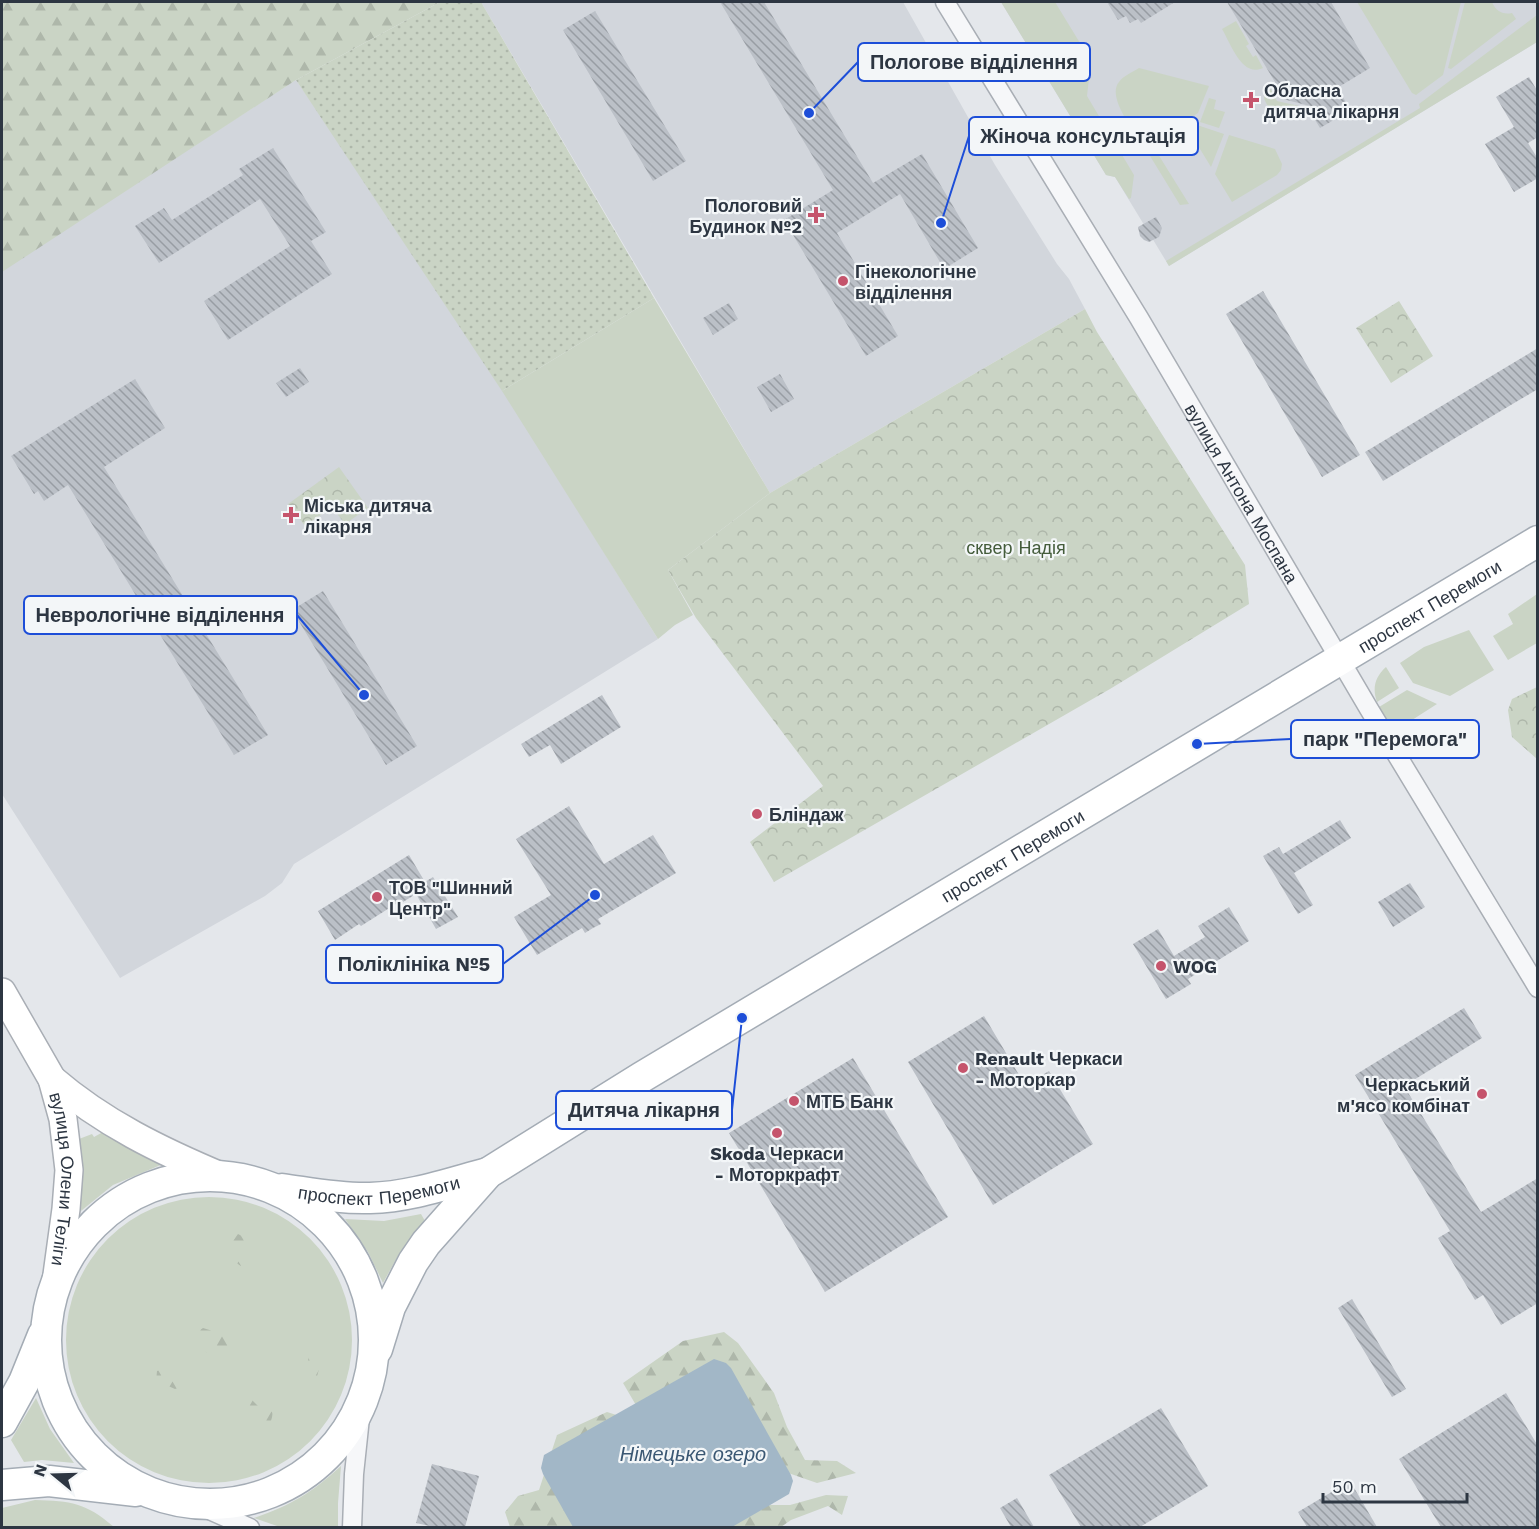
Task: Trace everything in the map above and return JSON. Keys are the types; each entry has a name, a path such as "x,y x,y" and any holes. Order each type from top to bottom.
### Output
{"main road":[{"name":"проспект Перемоги","path":"150,1493 196,1504 219,1504 253,1498 286,1485 306,1473 324,1457 339,1440 362,1399 390,1307 413,1262 426,1243 488,1173 642,1077 1538,541"},
{"name":"проспект Перемоги","path":"268,1187 339,1197 372,1198 416,1191 488,1173"},
{"path":"150,1493 110,1471 92,1455 65,1418 55,1396 49,1374 46,1327 56,1282 66,1260 79,1241 112,1208 153,1186 176,1180 223,1177 246,1180 289,1197 309,1210 326,1226 354,1263 371,1303 377,1349"},
{"path":"2,1422 24,1382 46,1327"},
{"path":"2,1485 49,1481 150,1493"}],"street":[{"name":"вулиця Антона Моспана","path":"945,2 1145,328 1538,988"},
{"name":"вулиця Олени Теліги","path":"2,992 52,1078 67,1139 69,1170 56,1282"},
{"name":"вулиця Олени Теліги","path":"52,1078 88,1108 124,1130 223,1177"},
{"path":"352,1527 354,1474 362,1399"},
{"path":"196,1504 250,1527"}],"shaded area":[{"name":"Пологовий Будинок №2","path":"481,2 903,2 995,165 1057,264 1069,279 1085,309 770,493"},
{"name":"Обласна дитяча лікарня","path":"1001,2 1537,2 1537,42 1169,266 1115,177 1106,175"},
{"name":"Міська дитяча лікарня","path":"296,80 429,272 658,639 294,864 282,883 265,896 120,978 2,794 2,269"}],"green space":[{"path":"2,2 440,2 296,80 2,272"},
{"path":"440,2 481,2 654,298 502,391 296,80"},
{"path":"1001,2 1055,2 1091,61 1087,96 1134,175 1131,198 1129,199 1115,177 1106,175"},
{"path":"1357,2 1461,2 1443,75 1416,95 1412,93"},
{"path":"1465,2 1492,2 1500,12 1512,13 1516,19 1451,69 1448,68"},
{"path":"1537,15 1537,42 1169,266 1166,261 1420,108 1419,104"},
{"path":"1236,21 1249,44 1246,46 1253,57 1256,55 1263,68 1256,70 1249,68 1233,51 1222,29"},
{"path":"1139,68 1209,86 1198,113 1144,147 1123,114 1116,96 1119,82"},
{"path":"1269,86 1277,101 1303,107 1286,116 1274,114 1266,104 1264,96"},
{"path":"1209,98 1216,100 1214,109 1225,112 1219,128 1200,122"},
{"path":"1197,125 1224,134 1211,167 1189,131"},
{"path":"1229,135 1275,149 1282,164 1277,175 1232,202 1215,174"},
{"path":"1153,146 1189,204 1180,205 1147,151"},
{"path":"654,298 770,493 668,570 693,615 675,625 658,639 502,391"},
{"path":"1399,301 1433,356 1391,383 1356,328"},
{"name":"сквер Надія","path":"1085,309 1097,332 1245,565 1249,604 1110,689 774,882 750,842 823,786 696,618 668,570 770,493"},
{"path":"339,467 368,508 345,524 332,507 305,526 288,504"},
{"path":"1537,594 1537,643 1508,660 1493,636 1513,624 1508,614"},
{"path":"1469,630 1494,670 1450,696 1413,683 1400,663 1424,647"},
{"path":"1386,667 1399,688 1377,702 1376,683"},
{"path":"1537,687 1537,759 1512,737 1508,710 1512,699"},
{"path":"1407,690 1437,704 1398,729 1392,727 1379,707"},
{"path":"103,1132 122,1145 163,1164 113,1185 76,1215 81,1161 79,1139 92,1134 94,1137"},
{"path":"195,1197 223,1197 251,1203 277,1214 300,1229 320,1249 335,1272 346,1298 352,1326 350,1368 335,1408 320,1431 300,1451 277,1466 251,1477 223,1483 195,1483 167,1477 141,1466 118,1451 98,1431 83,1408 72,1382 66,1354 66,1326 72,1298 83,1272 98,1249 118,1229 141,1214 167,1203"},
{"path":"421,1214 425,1221 399,1254 383,1283 368,1252 345,1219 384,1221"},
{"path":"238,1234 247,1241 250,1249 248,1258 241,1266 226,1251"},
{"path":"203,1328 229,1336 225,1357 216,1353 211,1357 206,1352 200,1334"},
{"path":"724,1332 738,1343 774,1393 787,1427 805,1460 837,1461 856,1473 817,1483 771,1467 640,1412 623,1383 683,1341"},
{"path":"318,1351 319,1369 313,1387 306,1370 309,1356"},
{"path":"157,1371 180,1371 178,1388 166,1385 158,1387"},
{"path":"240,1394 249,1397 259,1407 269,1404 274,1394 282,1394 284,1398 274,1405 270,1423 264,1426 254,1419 250,1410 243,1408 242,1404 236,1400"},
{"path":"36,1398 50,1429 74,1463 42,1460 24,1462 11,1440"},
{"path":"607,1412 626,1418 618,1527 510,1527 505,1512 518,1496 539,1490 557,1435"},
{"path":"341,1466 338,1527 280,1527 254,1518 300,1497"},
{"path":"826,1495 848,1496 842,1515 828,1506 791,1520 781,1527 722,1527 758,1505 790,1505"},
{"path":"35,1500 78,1505 95,1513 114,1527 2,1527 2,1508"}],"water":[{"name":"Німецьке озеро","path":"714,1359 726,1363 731,1368 791,1475 793,1481 789,1494 732,1527 573,1527 543,1474 541,1468 544,1455"}],"building":[{"path":"720,2 764,2 873,183 922,154 978,248 944,269 900,194 837,233 898,336 866,356 784,220 833,190"},
{"path":"1107,2 1175,2 1141,23 1138,19 1130,23 1126,16 1118,20"},
{"path":"1227,2 1331,2 1370,68 1337,88 1351,110 1320,128 1306,105 1279,98 1271,85 1275,82"},
{"path":"595,11 686,161 653,181 563,30"},
{"path":"1529,77 1538,92 1538,137 1528,143 1538,159 1538,178 1514,192 1485,144 1514,127 1496,97"},
{"path":"273,148 326,232 311,241 332,274 228,340 204,301 290,246 260,199 159,263 135,226 164,208 172,220 243,175 239,169"},
{"path":"1156,217 1162,228 1159,237 1149,242 1140,236 1138,227"},
{"path":"1263,291 1360,455 1322,477 1226,314"},
{"path":"729,303 738,319 713,335 703,318"},
{"path":"1538,348 1538,389 1383,481 1365,452"},
{"path":"300,368 309,382 286,397 276,383"},
{"path":"780,374 794,399 771,412 757,387"},
{"path":"135,379 165,428 104,467 268,735 234,755 68,485 44,501 38,491 34,494 11,456"},
{"path":"323,591 417,746 386,765 292,610"},
{"path":"602,695 621,727 561,764 550,745 529,757 521,744"},
{"path":"569,806 604,864 653,835 676,873 598,919 601,924 585,933 582,928 537,955 514,917 551,895 516,839"},
{"path":"1340,820 1351,838 1294,873 1313,905 1298,914 1263,856 1279,847 1283,854"},
{"name":"ТОВ \"Шинний Центр\"","path":"409,855 425,882 433,877 458,917 436,929 416,894 403,902 402,900 361,926 359,924 335,940 318,911"},
{"path":"1410,883 1425,907 1393,927 1378,902"},
{"path":"1229,907 1249,941 1188,979 1191,984 1166,999 1133,944 1158,929 1174,956 1205,937 1198,926"},
{"path":"1464,1008 1482,1038 1404,1086 1481,1212 1538,1178 1538,1303 1501,1325 1483,1295 1475,1300 1438,1238 1450,1231 1355,1075"},
{"path":"984,1016 1025,1085 1049,1071 1093,1144 993,1205 908,1062"},
{"path":"853,1058 948,1217 825,1292 729,1133"},
{"path":"1352,1299 1406,1389 1392,1397 1338,1308"},
{"path":"1506,1393 1538,1446 1538,1527 1441,1527 1399,1459"},
{"path":"1161,1408 1208,1486 1140,1527 1081,1527 1049,1475"},
{"path":"432,1464 479,1476 465,1527 434,1527 416,1523"},
{"path":"1350,1481 1377,1527 1307,1527 1298,1512"},
{"path":"1017,1498 1034,1527 1011,1527 1000,1508"}],"place":[{"name":"Обласна дитяча лікарня","path":"1251,100"},
{"name":"Пологове відділення","path":"809,113"},
{"name":"Пологовий Будинок №2","path":"816,215"},
{"name":"Жіноча консультація","path":"941,223"},
{"name":"Гінекологічне відділення","path":"843,281"},
{"name":"Міська дитяча лікарня","path":"291,515"},
{"name":"Неврологічне відділення","path":"364,695"},
{"name":"парк \"Перемога\"","path":"1197,744"},
{"name":"Бліндаж","path":"757,814"},
{"name":"Поліклініка №5","path":"595,895"},
{"name":"ТОВ \"Шинний Центр\"","path":"377,897"},
{"name":"WOG","path":"1161,966"},
{"name":"Дитяча лікарня","path":"742,1018"},
{"name":"Renault Черкаси - Моторкар","path":"963,1068"},
{"name":"Черкаський м'ясо комбінат","path":"1482,1094"},
{"name":"МТБ Банк","path":"794,1101"},
{"name":"Skoda Черкаси - Моторкрафт","path":"777,1133"}]}
